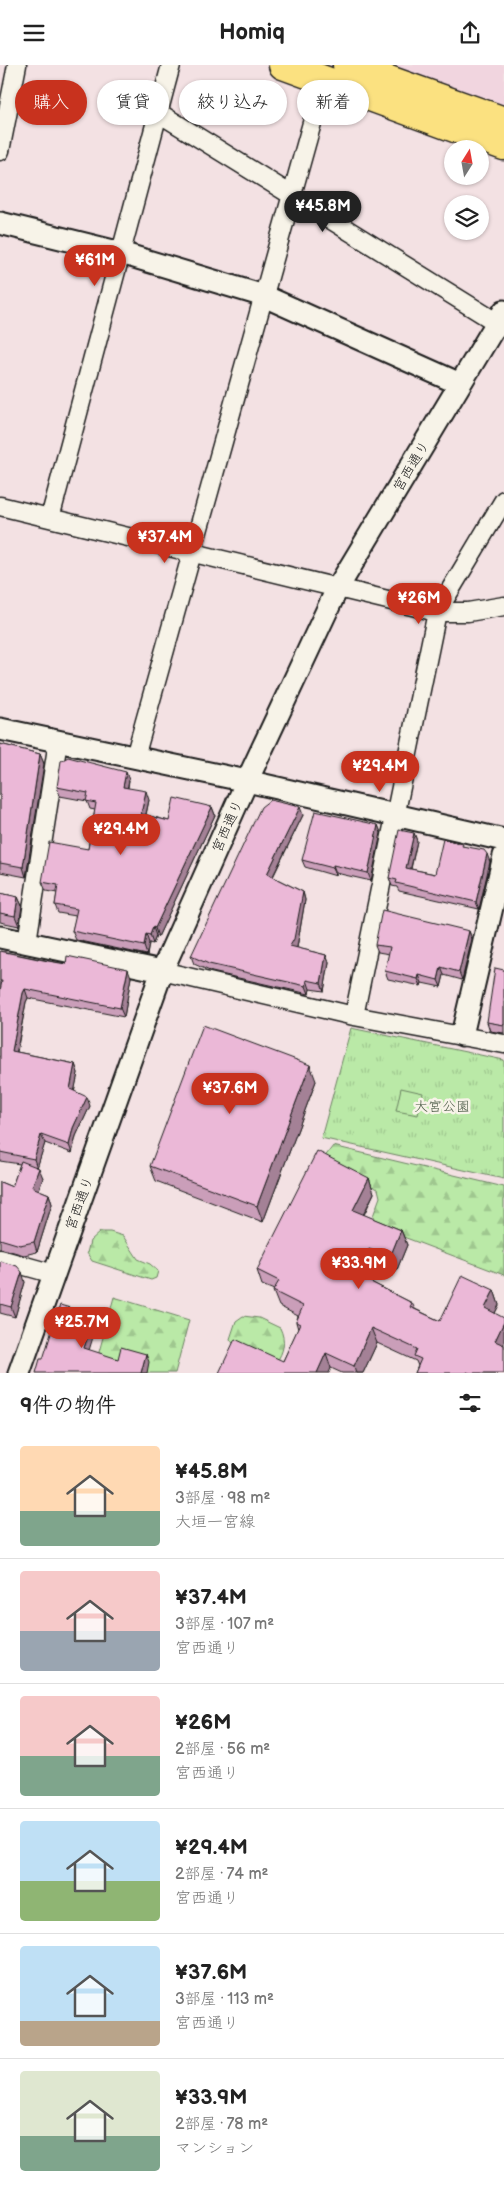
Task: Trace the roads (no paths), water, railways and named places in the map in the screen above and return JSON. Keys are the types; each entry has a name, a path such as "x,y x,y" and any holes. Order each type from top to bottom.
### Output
{"main road":[{"path":"283,65 324,80"},
{"path":"347,65 504,121"},
{"path":"369,96 504,146"}],"street":[{"path":"0,151 17,65"},
{"path":"167,80 171,65"},
{"path":"169,119 502,320"},
{"path":"50,518 156,125"},
{"path":"135,757 311,125"},
{"path":"0,223 121,253 264,296 460,384"},
{"name":"宮西通り","path":"19,1373 162,971 247,781 337,589 460,384 502,320"},
{"path":"354,1016 437,613 504,500"},
{"path":"0,506 437,613 468,612 504,606"},
{"path":"0,729 247,781 504,840"},
{"path":"28,942 58,741"},
{"path":"462,1035 504,856"},
{"path":"0,937 162,971 354,1016 462,1035 504,1045"},
{"path":"0,1259 54,1274"}],"park label":[{"name":"大宮公園","path":"442,1106"}]}
